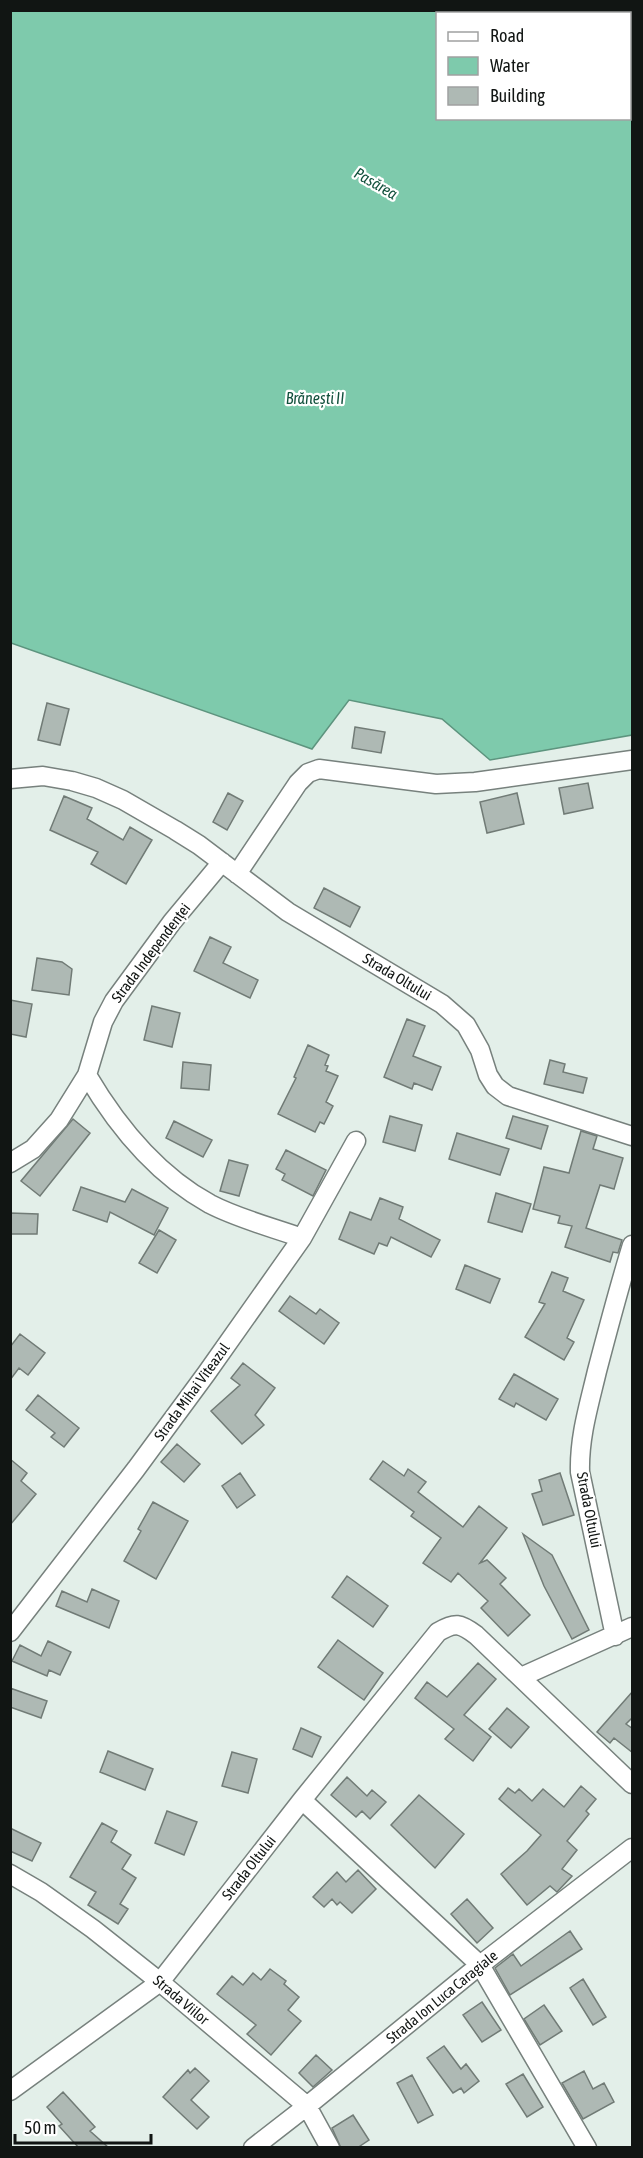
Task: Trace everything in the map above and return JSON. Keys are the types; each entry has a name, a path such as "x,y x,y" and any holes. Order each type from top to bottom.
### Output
{"street":[{"path":"237,874 298,783 308,773 319,770 436,784 475,782 633,760"},
{"name":"Strada Oltului","path":"10,778 43,776 96,788 175,830 288,912 442,1004 466,1025 480,1050 488,1075 495,1086 508,1096 633,1136"},
{"name":"Strada Independenței","path":"10,1163 21,1158 46,1136 69,1104 87,1074 103,1022 114,1001 172,922 222,862"},
{"path":"87,1074 104,1104 130,1137 169,1176 211,1204 302,1238"},
{"name":"Strada Mihai Viteazul","path":"10,1632 136,1469 302,1238 356,1141"},
{"name":"Strada Oltului","path":"615,1636 580,1472 580,1452 583,1427 616,1294 633,1245"},
{"name":"Strada Oltului","path":"10,2091 160,1982 302,1800 438,1632 451,1624 464,1626 521,1677"},
{"path":"633,1627 521,1677 633,1785"},
{"path":"302,1800 480,1965 587,2148"},
{"name":"Strada Ion Luca Caragiale","path":"253,2148 480,1965 633,1848"},
{"name":"Strada Viilor","path":"10,1874 41,1892 93,1929 160,1982 307,2106 330,2148"}],"water":[{"name":"Brănești II","path":"10,11 632,11 632,735 490,760 442,719 349,700 312,749 11,643"}],"building":[{"path":"47,703 69,709 60,745 38,740"},
{"path":"355,727 385,732 381,753 352,748"},
{"path":"588,783 593,808 564,814 559,788"},
{"path":"228,793 243,801 227,830 213,822"},
{"path":"517,793 524,824 487,833 480,802"},
{"path":"64,796 92,808 87,819 123,840 130,827 152,840 126,884 91,864 98,852 50,830"},
{"path":"324,888 360,907 350,927 314,908"},
{"path":"210,937 231,947 223,963 258,980 250,998 194,971"},
{"path":"37,958 62,962 72,969 69,995 32,990"},
{"path":"10,1000 32,1004 26,1037 10,1034"},
{"path":"152,1006 180,1013 172,1047 144,1040"},
{"path":"407,1019 425,1026 413,1056 441,1067 432,1090 414,1083 412,1089 384,1077"},
{"path":"308,1045 329,1055 325,1065 328,1066 326,1071 338,1076 326,1102 333,1106 324,1124 320,1122 315,1132 278,1114 296,1078 294,1077"},
{"path":"550,1060 565,1064 563,1072 587,1078 583,1093 544,1084"},
{"path":"183,1062 211,1065 209,1090 181,1088"},
{"path":"390,1116 422,1125 415,1151 383,1142"},
{"path":"513,1116 548,1126 541,1149 506,1138"},
{"path":"73,1119 90,1133 40,1196 21,1181"},
{"path":"174,1121 212,1140 203,1157 166,1138"},
{"path":"581,1131 597,1136 593,1149 623,1158 614,1189 600,1185 586,1228 622,1240 618,1253 613,1252 610,1262 565,1247 572,1226 558,1223 560,1216 533,1209 544,1167 569,1173"},
{"path":"457,1133 509,1149 500,1175 449,1159"},
{"path":"286,1150 326,1170 313,1196 282,1180 285,1174 276,1169"},
{"path":"229,1160 248,1165 239,1196 220,1191"},
{"path":"81,1187 125,1202 132,1189 168,1208 154,1235 110,1212 107,1222 73,1210"},
{"path":"496,1193 531,1204 522,1232 488,1222"},
{"path":"380,1198 403,1207 399,1219 440,1240 431,1257 391,1237 387,1246 379,1243 374,1254 339,1239 350,1212 371,1220"},
{"path":"10,1213 38,1214 37,1234 10,1234"},
{"path":"159,1230 176,1240 157,1273 139,1263"},
{"path":"465,1265 500,1279 490,1303 456,1289"},
{"path":"552,1272 568,1278 563,1291 584,1300 567,1338 574,1342 564,1360 525,1337 545,1304 539,1302"},
{"path":"290,1296 316,1314 320,1309 339,1323 324,1344 279,1311"},
{"path":"20,1334 45,1353 28,1375 19,1368 10,1380 10,1347"},
{"path":"243,1363 275,1388 255,1415 264,1425 242,1444 211,1411 240,1385 231,1378"},
{"path":"514,1374 558,1399 546,1420 516,1403 514,1407 499,1399"},
{"path":"38,1395 79,1428 64,1447 51,1437 55,1433 26,1410"},
{"path":"177,1444 200,1464 184,1482 161,1462"},
{"path":"10,1459 27,1473 21,1481 36,1494 10,1525"},
{"path":"383,1461 404,1476 408,1469 426,1482 418,1492 463,1527 479,1506 507,1528 480,1563 487,1560 506,1578 500,1584 530,1615 508,1636 481,1608 488,1601 458,1573 451,1582 423,1563 441,1538 411,1516 414,1512 370,1479"},
{"path":"240,1473 255,1495 237,1508 222,1486"},
{"path":"560,1473 574,1515 543,1525 532,1494 542,1491 539,1480"},
{"path":"153,1502 188,1521 156,1579 124,1561 141,1531 138,1529"},
{"path":"523,1534 552,1555 589,1630 572,1639 544,1586"},
{"path":"347,1576 388,1606 373,1627 332,1597"},
{"path":"92,1589 119,1601 109,1628 56,1606 62,1591 87,1602"},
{"path":"338,1640 383,1673 364,1700 318,1667"},
{"path":"48,1641 71,1652 60,1675 49,1670 47,1676 12,1661 20,1645 41,1656"},
{"path":"478,1663 496,1679 464,1715 491,1737 473,1761 445,1739 454,1729 415,1698 427,1682 447,1697"},
{"path":"10,1688 47,1701 41,1718 10,1707"},
{"path":"633,1691 633,1717 626,1724 633,1729 633,1753 614,1738 610,1743 597,1732"},
{"path":"507,1708 529,1727 511,1748 489,1729"},
{"path":"301,1728 321,1737 312,1757 293,1749"},
{"path":"108,1751 153,1769 145,1790 100,1772"},
{"path":"232,1752 257,1759 248,1793 222,1786"},
{"path":"347,1777 367,1796 372,1790 386,1802 370,1819 362,1811 356,1817 331,1795"},
{"path":"581,1786 596,1799 586,1811 589,1814 567,1841 577,1850 562,1869 572,1876 557,1892 550,1886 527,1905 501,1874 541,1835 499,1799 508,1788 515,1793 519,1789 532,1801 543,1789 564,1807"},
{"path":"419,1795 464,1834 435,1868 391,1825"},
{"path":"167,1811 197,1822 184,1855 155,1843"},
{"path":"102,1823 117,1831 111,1842 131,1855 122,1869 136,1878 120,1904 128,1909 118,1924 88,1905 96,1892 70,1877"},
{"path":"10,1828 41,1843 32,1861 10,1851"},
{"path":"358,1870 376,1889 352,1913 340,1902 337,1905 332,1899 324,1907 313,1897 337,1872 346,1882"},
{"path":"467,1899 493,1928 477,1943 451,1914"},
{"path":"570,1931 582,1949 510,1995 495,1968 513,1954 521,1966"},
{"path":"270,1969 286,1981 284,1984 299,1997 288,2010 301,2021 271,2055 247,2034 256,2025 217,1994 232,1976 243,1985 253,1973 261,1980"},
{"path":"583,1979 606,2017 593,2025 570,1988"},
{"path":"482,2002 501,2030 482,2042 463,2015"},
{"path":"544,2005 562,2031 540,2045 524,2019"},
{"path":"444,2046 461,2069 466,2064 479,2081 464,2093 461,2088 453,2093 427,2058"},
{"path":"316,2055 332,2070 313,2087 299,2073"},
{"path":"195,2068 209,2081 191,2100 209,2117 197,2129 163,2097 188,2070 190,2073"},
{"path":"584,2071 593,2089 604,2083 614,2102 583,2119 562,2083"},
{"path":"523,2074 543,2107 527,2117 506,2084"},
{"path":"412,2075 433,2115 418,2123 397,2083"},
{"path":"63,2092 95,2127 90,2131 109,2148 79,2148 59,2126 62,2124 47,2107"},
{"path":"353,2115 369,2140 357,2148 341,2148 332,2128"}],"water label":[{"name":"Pasărea","path":"376,183"}]}
